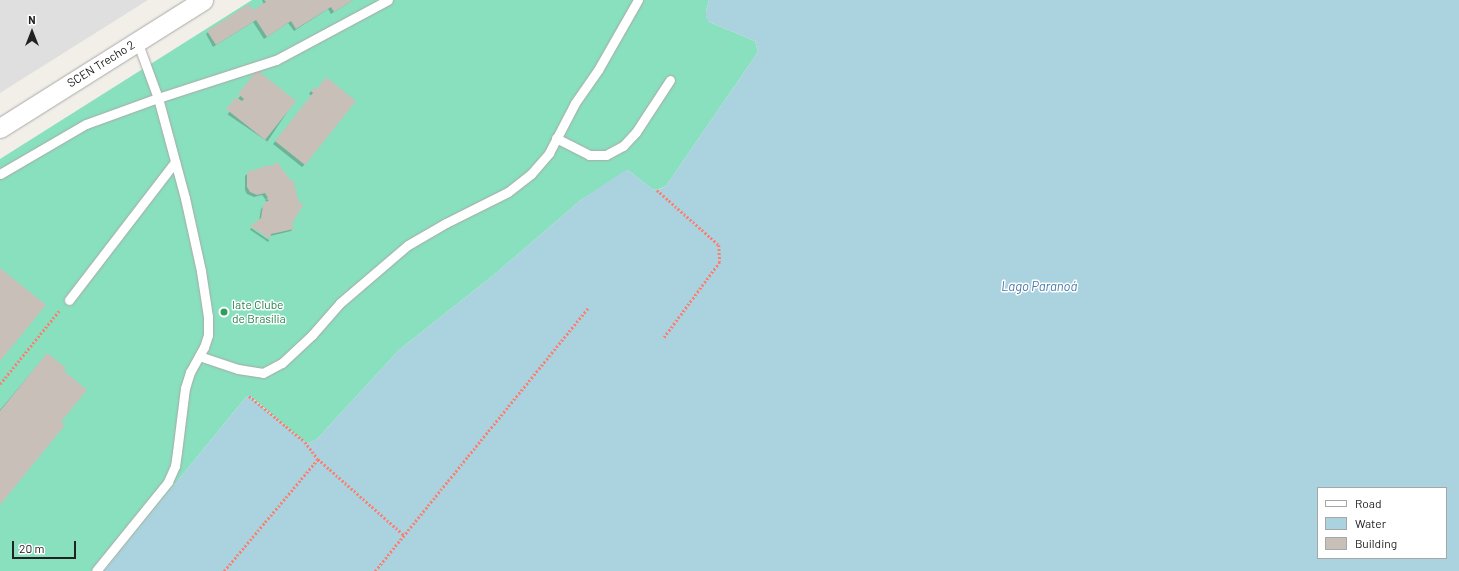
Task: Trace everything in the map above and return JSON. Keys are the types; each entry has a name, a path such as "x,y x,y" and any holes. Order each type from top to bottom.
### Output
{"street":[{"name":"SCEN Trecho 2","path":"0,128 203,0"}],"lane":[{"path":"0,174 86,124 158,98 276,60 388,0"},
{"path":"199,356 238,369 263,372 282,363 312,335 340,303 379,268 408,245 446,222 508,192 531,174 549,153 572,109 598,70 638,0"},
{"path":"96,571 168,482 175,466 178,452 185,388 190,372 208,335 206,296 185,198 158,98 137,41"},
{"path":"556,138 589,155 606,155 623,146 636,132 670,80"},
{"path":"69,300 175,162"}],"path":[{"path":"658,190 719,245 720,262 664,338"},
{"path":"0,384 69,300"},
{"path":"375,571 588,308"},
{"path":"249,396 305,442 318,459 404,535"},
{"path":"224,571 318,459"}],"shaded area":[{"path":"0,0 148,0 0,93"}],"green space":[{"name":"Iate Clube de Brasília","path":"252,0 709,0 706,11 709,22 755,41 758,52 666,186 657,190 652,189 628,170 581,200 495,274 399,350 317,439 309,443 305,442 250,396 246,397 104,571 0,571 0,159"}],"water":[{"name":"Lago Paranoá","path":"709,0 1459,0 1459,571 104,571 246,397 249,396 305,442 309,443 317,439 399,350 495,274 581,200 624,171 628,170 652,189 658,190 666,186 758,52 755,41 709,22 706,18"}],"building":[{"path":"264,0 353,0 334,12 331,7 296,29 291,21 267,37 256,20 216,45 207,31 249,4 253,10 266,2"},
{"path":"257,70 296,101 265,140 226,109 236,97 242,101 244,99 238,94"},
{"path":"326,77 356,101 305,165 275,141 313,93 311,91 314,87 317,89"},
{"path":"277,162 291,181 293,179 299,203 304,203 292,224 294,229 271,234 270,239 250,226 261,218 263,205 269,200 266,199 268,198 265,193 257,195 250,192 247,187 247,172 269,165 270,167"},
{"path":"0,268 46,305 0,361"},
{"path":"47,353 66,368 64,371 87,390 61,422 65,425 0,505 0,411"}],"place":[{"name":"Iate Clube de Brasília","path":"224,312"}]}
